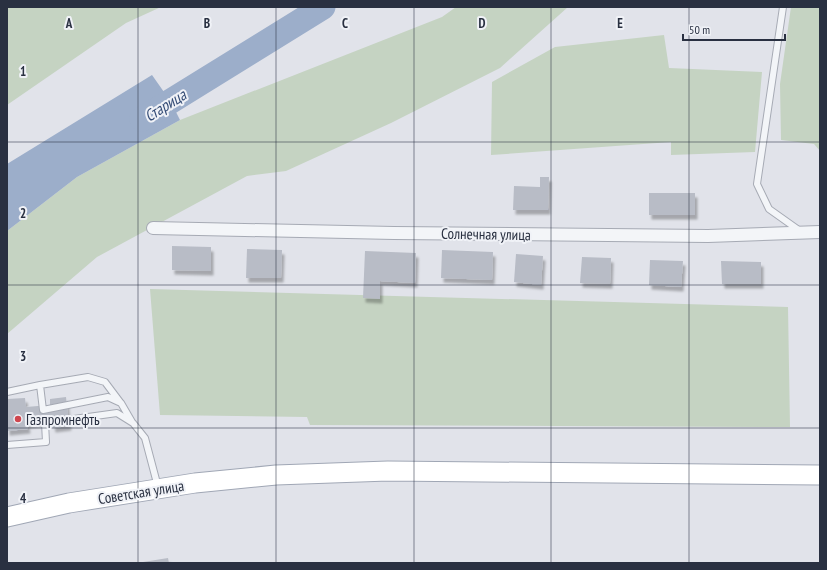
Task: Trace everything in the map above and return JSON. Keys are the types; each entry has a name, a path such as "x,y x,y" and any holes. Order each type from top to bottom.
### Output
{"main road":[{"name":"Советская улица","path":"7,516 69,503 195,483 276,475 388,471 820,475"}],"street":[{"name":"Солнечная улица","path":"153,228 394,233 708,236 820,232"}],"lane":[{"path":"783,7 757,184 769,209 802,232"},
{"path":"7,392 88,377 105,382 144,438 158,489"},
{"path":"40,385 43,410 108,397 121,403"},
{"path":"7,445 46,442 46,423 117,413 133,424"}],"green space":[{"path":"7,7 161,7 126,23 7,105"},
{"path":"456,7 568,7 500,68 391,123 286,171 247,176 97,257 7,334 7,231 77,177 180,120 442,17"},
{"path":"791,7 820,7 820,151 814,144 781,140 780,84"},
{"path":"664,35 669,68 762,72 755,152 671,155 671,142 491,155 492,82 555,47"},
{"path":"150,289 788,307 790,427 310,425 307,417 160,415"}],"water":[{"path":"152,75 171,102 180,120 77,177 7,231 7,164"}],"building":[{"path":"540,177 549,177 548,210 513,210 514,186 540,187"},
{"path":"649,193 695,193 695,215 649,215"},
{"path":"172,246 211,247 211,271 172,270"},
{"path":"247,249 282,250 281,278 246,278"},
{"path":"442,250 493,252 492,280 441,278"},
{"path":"365,251 416,253 415,283 380,281 380,299 363,298"},
{"path":"516,254 543,256 541,285 514,282"},
{"path":"582,257 611,258 610,284 580,283"},
{"path":"650,260 683,261 681,287 649,285"},
{"path":"721,261 761,262 761,284 722,284"},
{"path":"66,397 69,426 53,428 52,421 27,424 28,429 7,431 7,399 25,398 26,407 50,405 50,399"},
{"path":"168,558 169,563 143,563 143,562"}],"waterway":[{"name":"Старица","path":"142,119 323,7"}],"place":[{"name":"Газпромнефть","path":"18,419"}]}
